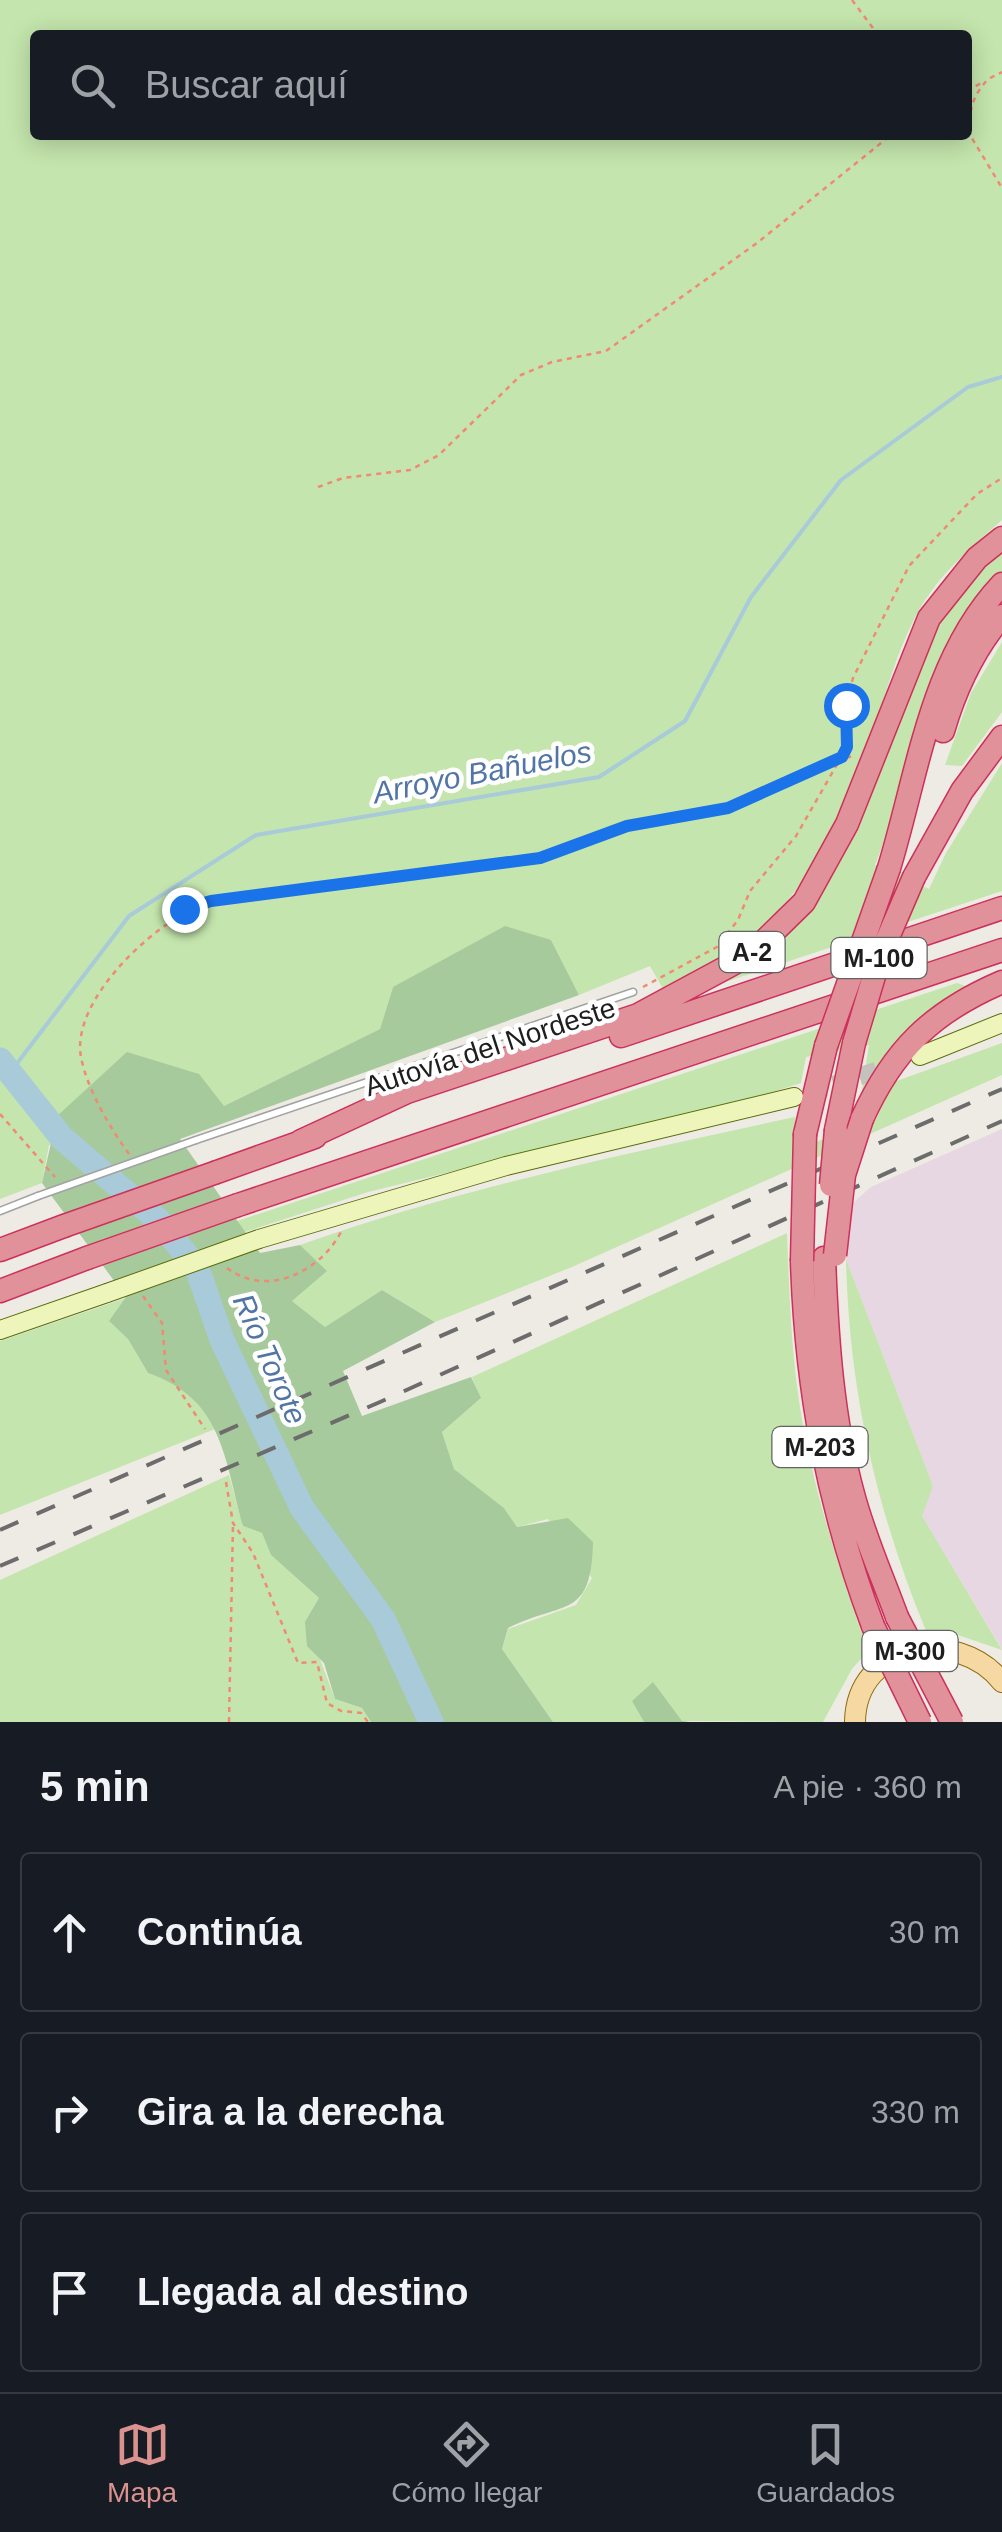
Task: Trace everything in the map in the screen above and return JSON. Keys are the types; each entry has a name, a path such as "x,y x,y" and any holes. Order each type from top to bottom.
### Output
{"highway":[{"name":"A-2","path":"301,1142 407,1092 638,1015 751,954 804,902 847,824 928,618 977,558 1002,538"},
{"name":"M-203","path":"952,1722 897,1617 853,1495 837,1418 806,1134 826,1046 889,868 938,690 970,625 1002,584"},
{"path":"889,868 919,810 953,697 986,634 1002,616"},
{"name":"M-100","path":"821,1258 836,1130 854,1043 880,956 914,877 962,790 1002,737"},
{"name":"Autovía del Nordeste","path":"0,1250 301,1142 1002,908"},
{"path":"0,1291 238,1205 1002,950"},
{"path":"821,1258 862,1119 882,1076 928,1023 1002,982"},
{"name":"M-203","path":"821,1258 814,1416 832,1501 873,1626 920,1722"}],"main road":[{"name":"M-300","path":"852,1718 864,1686 882,1665 904,1652 944,1646 968,1653 998,1674"}],"street":[{"path":"920,1056 1002,1023"},
{"path":"0,1330 260,1239 506,1166 794,1097"}],"lane":[{"path":"0,1210 633,992"}],"path":[{"path":"852,0 874,30"},
{"path":"972,88 1002,72"},
{"path":"972,102 988,80"},
{"path":"972,138 1002,188"},
{"path":"318,487 342,478 410,470 439,455 521,375 552,362 606,350 757,243 885,140"},
{"path":"633,992 717,947 738,920 750,891 796,836 847,747 846,705 853,678 909,566 965,506 1002,478"},
{"path":"105,1114 80,1054 85,1026 118,968 184,909 211,901 540,858 627,826 728,808 842,757 874,755"},
{"path":"226,1482 233,1523 229,1722"},
{"path":"233,1523 281,1615 292,1656 298,1663 317,1662 327,1703 341,1712 361,1713 368,1722"}],"shaded area":[{"path":"1002,1129 1002,1649 921,1515 933,1486 846,1259 853,1203 871,1187"}],"green space":[{"path":"0,0 1002,0 1002,520 946,573 919,610 894,668 848,806 810,872 760,928 731,953 666,994 650,966 579,995 551,940 393,987 380,1029 224,1106 49,1145 42,1183 0,1199"},
{"path":"1002,543 1002,573 954,631 942,653 875,865 929,889 946,853 1002,763 1002,891 716,985 796,920 933,626"},
{"path":"1002,642 1002,712 962,766 945,765 971,693"},
{"path":"505,926 551,940 579,995 180,1139 260,1253 300,1245 327,1271 292,1301 325,1327 382,1290 435,1322 343,1371 362,1416 471,1377 481,1398 442,1432 454,1469 504,1508 517,1527 568,1518 593,1542 587,1584 580,1596 571,1604 508,1628 502,1649 553,1722 371,1722 362,1708 335,1699 324,1663 307,1646 305,1622 319,1598 271,1555 262,1533 243,1526 224,1455 206,1415 173,1384 148,1373 128,1339 109,1321 126,1297 42,1183 57,1116 127,1052 199,1074 224,1106 380,1029 393,987"},
{"path":"957,983 968,987 891,1049 862,1090 869,1045 806,1057 801,1083 756,1097 368,1192 245,1232 237,1221"},
{"path":"1002,1043 1002,1075 572,1267 435,1322 382,1290 325,1327 292,1301 326,1271 300,1245 484,1189 795,1117 794,1150 876,1120 891,1083"},
{"path":"787,1233 794,1359 811,1465 868,1651 852,1669 823,1722 683,1721 632,1701 644,1722 553,1722 502,1649 508,1629 576,1605 592,1578 548,1519 517,1527 504,1508 454,1469 442,1432 480,1399 472,1377"},
{"path":"846,1259 933,1486 922,1516 1002,1650 952,1633 926,1631 893,1540 868,1448 853,1355"},
{"path":"126,1298 110,1322 128,1339 148,1373 188,1394 215,1429 0,1515 0,1341"},
{"path":"229,1475 243,1526 262,1533 271,1555 319,1598 306,1622 335,1699 362,1708 371,1722 0,1722 0,1580"},
{"path":"653,1682 682,1721 690,1722 644,1722 632,1701"}],"waterway":[{"name":"Arroyo Bañuelos","path":"12,1070 129,916 256,835 599,777 685,721 751,597 841,480 968,387 1002,377"},
{"name":"Río Torote","path":"0,1060 62,1138 157,1219 197,1268 222,1340 302,1508 383,1619 431,1722"}],"tunnel":[{"path":"808,1093 898,1064"}],"railway":[{"path":"0,1530 1002,1089"},
{"path":"0,1566 380,1402 1002,1121"}],"route":[{"path":"184,909 211,901 540,858 627,826 728,808 842,757 847,747 846,705"}]}
